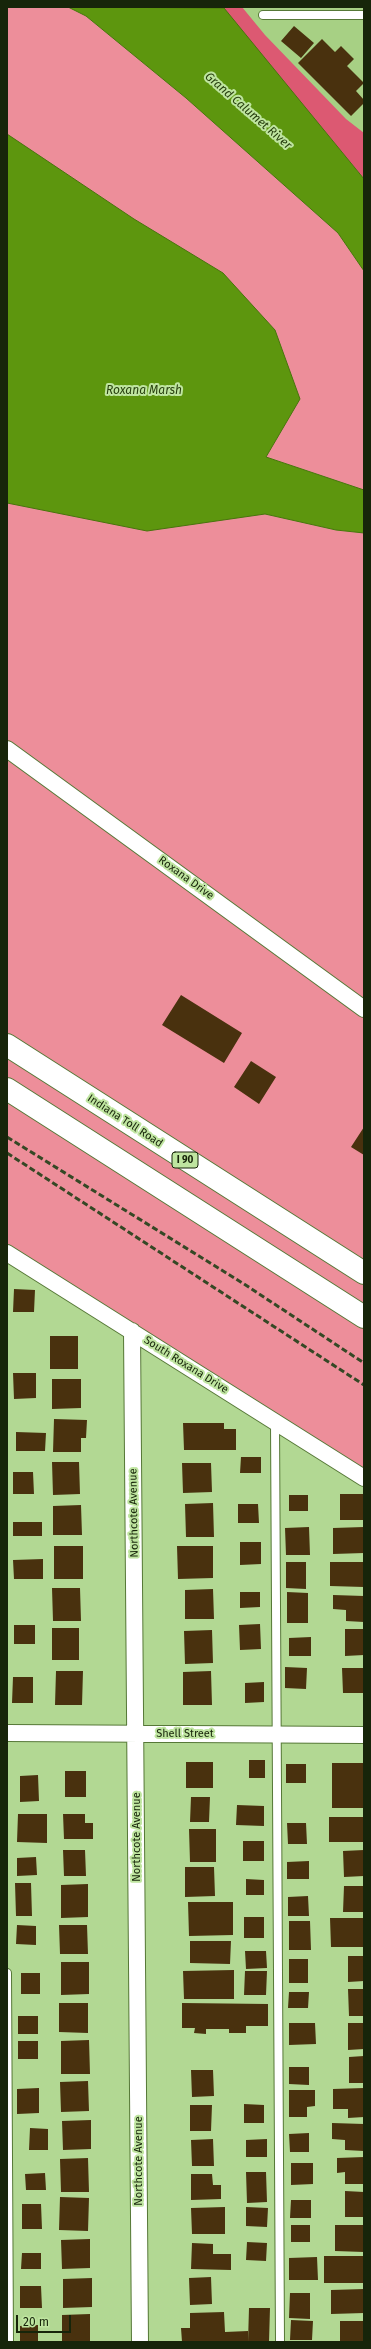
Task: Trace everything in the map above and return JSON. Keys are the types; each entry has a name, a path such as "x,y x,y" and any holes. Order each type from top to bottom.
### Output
{"highway":[{"name":"Indiana Toll Road","path":"7,1045 364,1273"},
{"path":"7,1089 364,1317"}],"street":[{"name":"Roxana Drive","path":"7,749 364,1009"},
{"name":"South Roxana Drive","path":"7,1253 364,1478"},
{"name":"Northcote Avenue","path":"132,1332 140,2342"},
{"name":"Shell Street","path":"7,1733 364,1735"}],"lane":[{"path":"263,15 364,15"},
{"path":"275,1422 278,1735 280,2342"},
{"path":"7,1973 9,2342"}],"shaded area":[{"path":"7,7 68,7 86,16 186,98 338,233 364,271 364,490 266,457 297,403 7,220"},
{"path":"221,7 364,7 364,179 224,8"},
{"path":"221,7 242,7 265,35 346,119 364,133 364,179"},
{"path":"7,447 265,514 336,530 364,533 364,1478 7,1253"}],"water":[{"name":"Grand Calumet River","path":"68,7 224,8 364,179 364,271 338,233 186,98 86,16"},
{"name":"Roxana Marsh","path":"7,134 134,219 223,273 275,330 300,399 266,457 364,490 364,533 336,530 265,514 147,531 7,503"}],"building":[{"path":"294,26 314,43 301,58 281,41"},
{"path":"322,39 335,52 341,46 354,59 347,66 364,83 356,91 364,100 364,103 351,116 298,63"},
{"path":"181,995 242,1033 224,1063 162,1025"},
{"path":"251,1061 276,1077 259,1104 234,1087"},
{"path":"364,1127 364,1155 351,1147"},
{"path":"14,1289 35,1290 34,1312 13,1312"},
{"path":"50,1336 78,1336 78,1369 50,1369"},
{"path":"13,1373 36,1373 36,1398 14,1399"},
{"path":"52,1379 81,1379 81,1408 52,1409"},
{"path":"54,1419 87,1420 86,1438 81,1438 81,1452 53,1452"},
{"path":"183,1423 224,1423 224,1429 236,1429 236,1450 184,1450"},
{"path":"16,1432 46,1433 45,1451 16,1451"},
{"path":"241,1457 261,1457 261,1473 240,1473"},
{"path":"52,1462 79,1462 80,1494 53,1495"},
{"path":"182,1463 211,1463 212,1492 183,1493"},
{"path":"13,1472 33,1472 34,1494 13,1494"},
{"path":"340,1494 364,1494 364,1520 340,1520"},
{"path":"289,1495 308,1495 308,1511 289,1511"},
{"path":"213,1503 214,1537 186,1537 185,1504"},
{"path":"238,1504 258,1504 259,1523 238,1523"},
{"path":"81,1505 82,1535 53,1535 53,1506"},
{"path":"13,1522 42,1522 42,1536 13,1536"},
{"path":"309,1527 310,1555 286,1555 285,1528"},
{"path":"364,1527 364,1553 333,1554 333,1528"},
{"path":"240,1542 261,1542 261,1564 240,1565"},
{"path":"54,1546 83,1546 83,1579 54,1579"},
{"path":"177,1546 213,1546 213,1578 178,1579"},
{"path":"43,1559 43,1579 14,1579 13,1560"},
{"path":"286,1562 306,1562 306,1589 286,1588"},
{"path":"330,1562 364,1562 364,1587 330,1586"},
{"path":"52,1588 80,1588 81,1621 53,1621"},
{"path":"213,1589 214,1619 185,1619 185,1590"},
{"path":"240,1592 260,1592 260,1607 240,1608"},
{"path":"287,1592 308,1593 308,1623 287,1623"},
{"path":"333,1595 364,1596 364,1622 346,1621 346,1610 333,1609"},
{"path":"260,1624 261,1649 240,1650 239,1625"},
{"path":"14,1625 35,1625 35,1644 14,1644"},
{"path":"52,1628 79,1628 79,1660 52,1660"},
{"path":"345,1629 364,1629 364,1655 345,1656"},
{"path":"212,1630 213,1663 185,1664 184,1631"},
{"path":"311,1637 311,1656 289,1656 289,1638"},
{"path":"285,1667 307,1668 306,1689 285,1688"},
{"path":"342,1668 364,1668 364,1693 343,1693"},
{"path":"56,1671 83,1671 82,1705 55,1705"},
{"path":"211,1671 212,1705 183,1705 183,1672"},
{"path":"13,1677 33,1677 33,1703 12,1703"},
{"path":"264,1682 264,1702 245,1703 245,1683"},
{"path":"249,1760 265,1760 265,1778 249,1778"},
{"path":"186,1762 213,1762 213,1788 186,1788"},
{"path":"332,1763 364,1763 364,1808 332,1808"},
{"path":"286,1764 306,1764 306,1783 286,1783"},
{"path":"65,1771 86,1771 86,1797 65,1797"},
{"path":"38,1775 39,1801 20,1802 20,1776"},
{"path":"191,1797 210,1797 209,1822 190,1822"},
{"path":"237,1805 264,1806 264,1826 236,1825"},
{"path":"18,1814 47,1814 47,1843 17,1842"},
{"path":"63,1814 85,1814 85,1823 93,1823 93,1839 64,1839"},
{"path":"329,1817 364,1817 364,1842 329,1842"},
{"path":"287,1823 306,1823 307,1844 288,1844"},
{"path":"189,1829 216,1829 216,1862 190,1862"},
{"path":"243,1841 264,1841 264,1861 243,1861"},
{"path":"63,1850 85,1850 86,1876 64,1876"},
{"path":"364,1850 364,1876 344,1877 343,1851"},
{"path":"36,1857 37,1875 17,1876 17,1858"},
{"path":"309,1861 309,1879 287,1879 287,1862"},
{"path":"185,1867 214,1867 215,1896 185,1897"},
{"path":"246,1879 264,1880 264,1895 246,1895"},
{"path":"15,1883 31,1883 32,1916 16,1916"},
{"path":"88,1884 88,1917 61,1918 61,1885"},
{"path":"344,1886 364,1886 364,1912 343,1912"},
{"path":"308,1896 309,1916 288,1916 288,1897"},
{"path":"188,1902 233,1902 233,1935 189,1936"},
{"path":"244,1917 264,1917 264,1938 244,1938"},
{"path":"330,1918 364,1918 364,1947 331,1947"},
{"path":"289,1921 310,1921 311,1950 289,1950"},
{"path":"17,1925 36,1926 36,1945 16,1944"},
{"path":"59,1925 87,1925 88,1954 60,1954"},
{"path":"190,1941 231,1941 230,1964 190,1963"},
{"path":"245,1951 266,1951 267,1968 246,1969"},
{"path":"348,1956 364,1956 364,1981 348,1982"},
{"path":"289,1959 308,1959 308,1983 289,1983"},
{"path":"61,1962 89,1962 89,1994 61,1995"},
{"path":"234,1970 234,1999 184,1999 183,1971"},
{"path":"245,1971 267,1971 266,1995 244,1995"},
{"path":"21,1973 40,1973 40,1994 21,1994"},
{"path":"348,1989 364,1989 364,2016 349,2016"},
{"path":"289,1992 309,1992 308,2008 288,2008"},
{"path":"59,2003 88,2003 88,2033 59,2032"},
{"path":"182,2003 268,2004 268,2026 246,2026 246,2033 229,2033 229,2029 206,2029 206,2034 194,2033 195,2028 182,2028"},
{"path":"18,2016 38,2016 38,2034 18,2034"},
{"path":"289,2023 315,2023 316,2044 289,2045"},
{"path":"348,2023 364,2023 364,2049 348,2050"},
{"path":"89,2040 90,2074 61,2074 61,2041"},
{"path":"18,2041 38,2041 38,2059 18,2059"},
{"path":"364,2056 364,2083 349,2083 349,2057"},
{"path":"289,2067 309,2067 309,2085 289,2084"},
{"path":"191,2070 213,2070 214,2096 192,2097"},
{"path":"88,2081 89,2111 61,2112 60,2082"},
{"path":"39,2088 39,2113 17,2114 17,2089"},
{"path":"364,2088 364,2117 348,2118 348,2109 333,2109 333,2089"},
{"path":"289,2090 315,2090 315,2106 307,2107 307,2117 289,2117"},
{"path":"244,2104 264,2105 264,2123 244,2123"},
{"path":"190,2105 212,2105 211,2131 190,2131"},
{"path":"91,2120 91,2149 63,2150 62,2121"},
{"path":"332,2123 364,2124 364,2151 345,2150 345,2140 332,2139"},
{"path":"30,2128 48,2129 48,2150 29,2150"},
{"path":"309,2133 309,2152 290,2152 289,2134"},
{"path":"213,2139 214,2166 192,2166 191,2140"},
{"path":"267,2139 267,2157 246,2157 246,2140"},
{"path":"364,2157 364,2184 345,2184 345,2172 337,2173 337,2158"},
{"path":"88,2158 89,2192 61,2192 60,2159"},
{"path":"291,2163 313,2163 313,2184 291,2185"},
{"path":"246,2172 266,2172 267,2202 247,2203"},
{"path":"45,2173 46,2190 26,2190 25,2174"},
{"path":"191,2174 212,2174 213,2185 221,2185 221,2199 191,2200"},
{"path":"345,2191 364,2192 364,2217 345,2217"},
{"path":"60,2197 89,2198 88,2231 59,2230"},
{"path":"291,2200 311,2200 311,2218 290,2218"},
{"path":"22,2204 41,2204 42,2229 22,2229"},
{"path":"225,2207 225,2234 192,2234 191,2208"},
{"path":"246,2207 268,2208 267,2227 246,2226"},
{"path":"291,2225 310,2225 310,2242 291,2242"},
{"path":"335,2225 364,2225 364,2252 335,2251"},
{"path":"90,2239 90,2268 62,2269 61,2240"},
{"path":"247,2242 267,2243 266,2261 246,2260"},
{"path":"192,2243 213,2244 213,2254 231,2254 231,2270 191,2269"},
{"path":"22,2253 41,2253 41,2269 21,2269"},
{"path":"324,2256 364,2256 364,2283 324,2283"},
{"path":"317,2257 318,2280 289,2280 289,2258"},
{"path":"211,2277 212,2304 190,2305 189,2278"},
{"path":"92,2278 92,2307 63,2308 63,2279"},
{"path":"20,2286 41,2286 42,2308 20,2308"},
{"path":"364,2289 364,2313 331,2314 331,2290"},
{"path":"290,2293 310,2293 310,2319 289,2318"},
{"path":"249,2308 270,2308 269,2342 248,2342"},
{"path":"224,2312 225,2332 248,2331 248,2342 182,2342 181,2328 190,2328 190,2313"},
{"path":"90,2314 90,2342 62,2342 62,2315"},
{"path":"291,2320 313,2321 312,2340 290,2340"},
{"path":"340,2321 364,2321 364,2342 340,2342"},
{"path":"38,2325 38,2342 20,2342 20,2326"}],"railway":[{"path":"7,1137 244,1284 364,1363"},
{"path":"7,1153 364,1385"}]}
